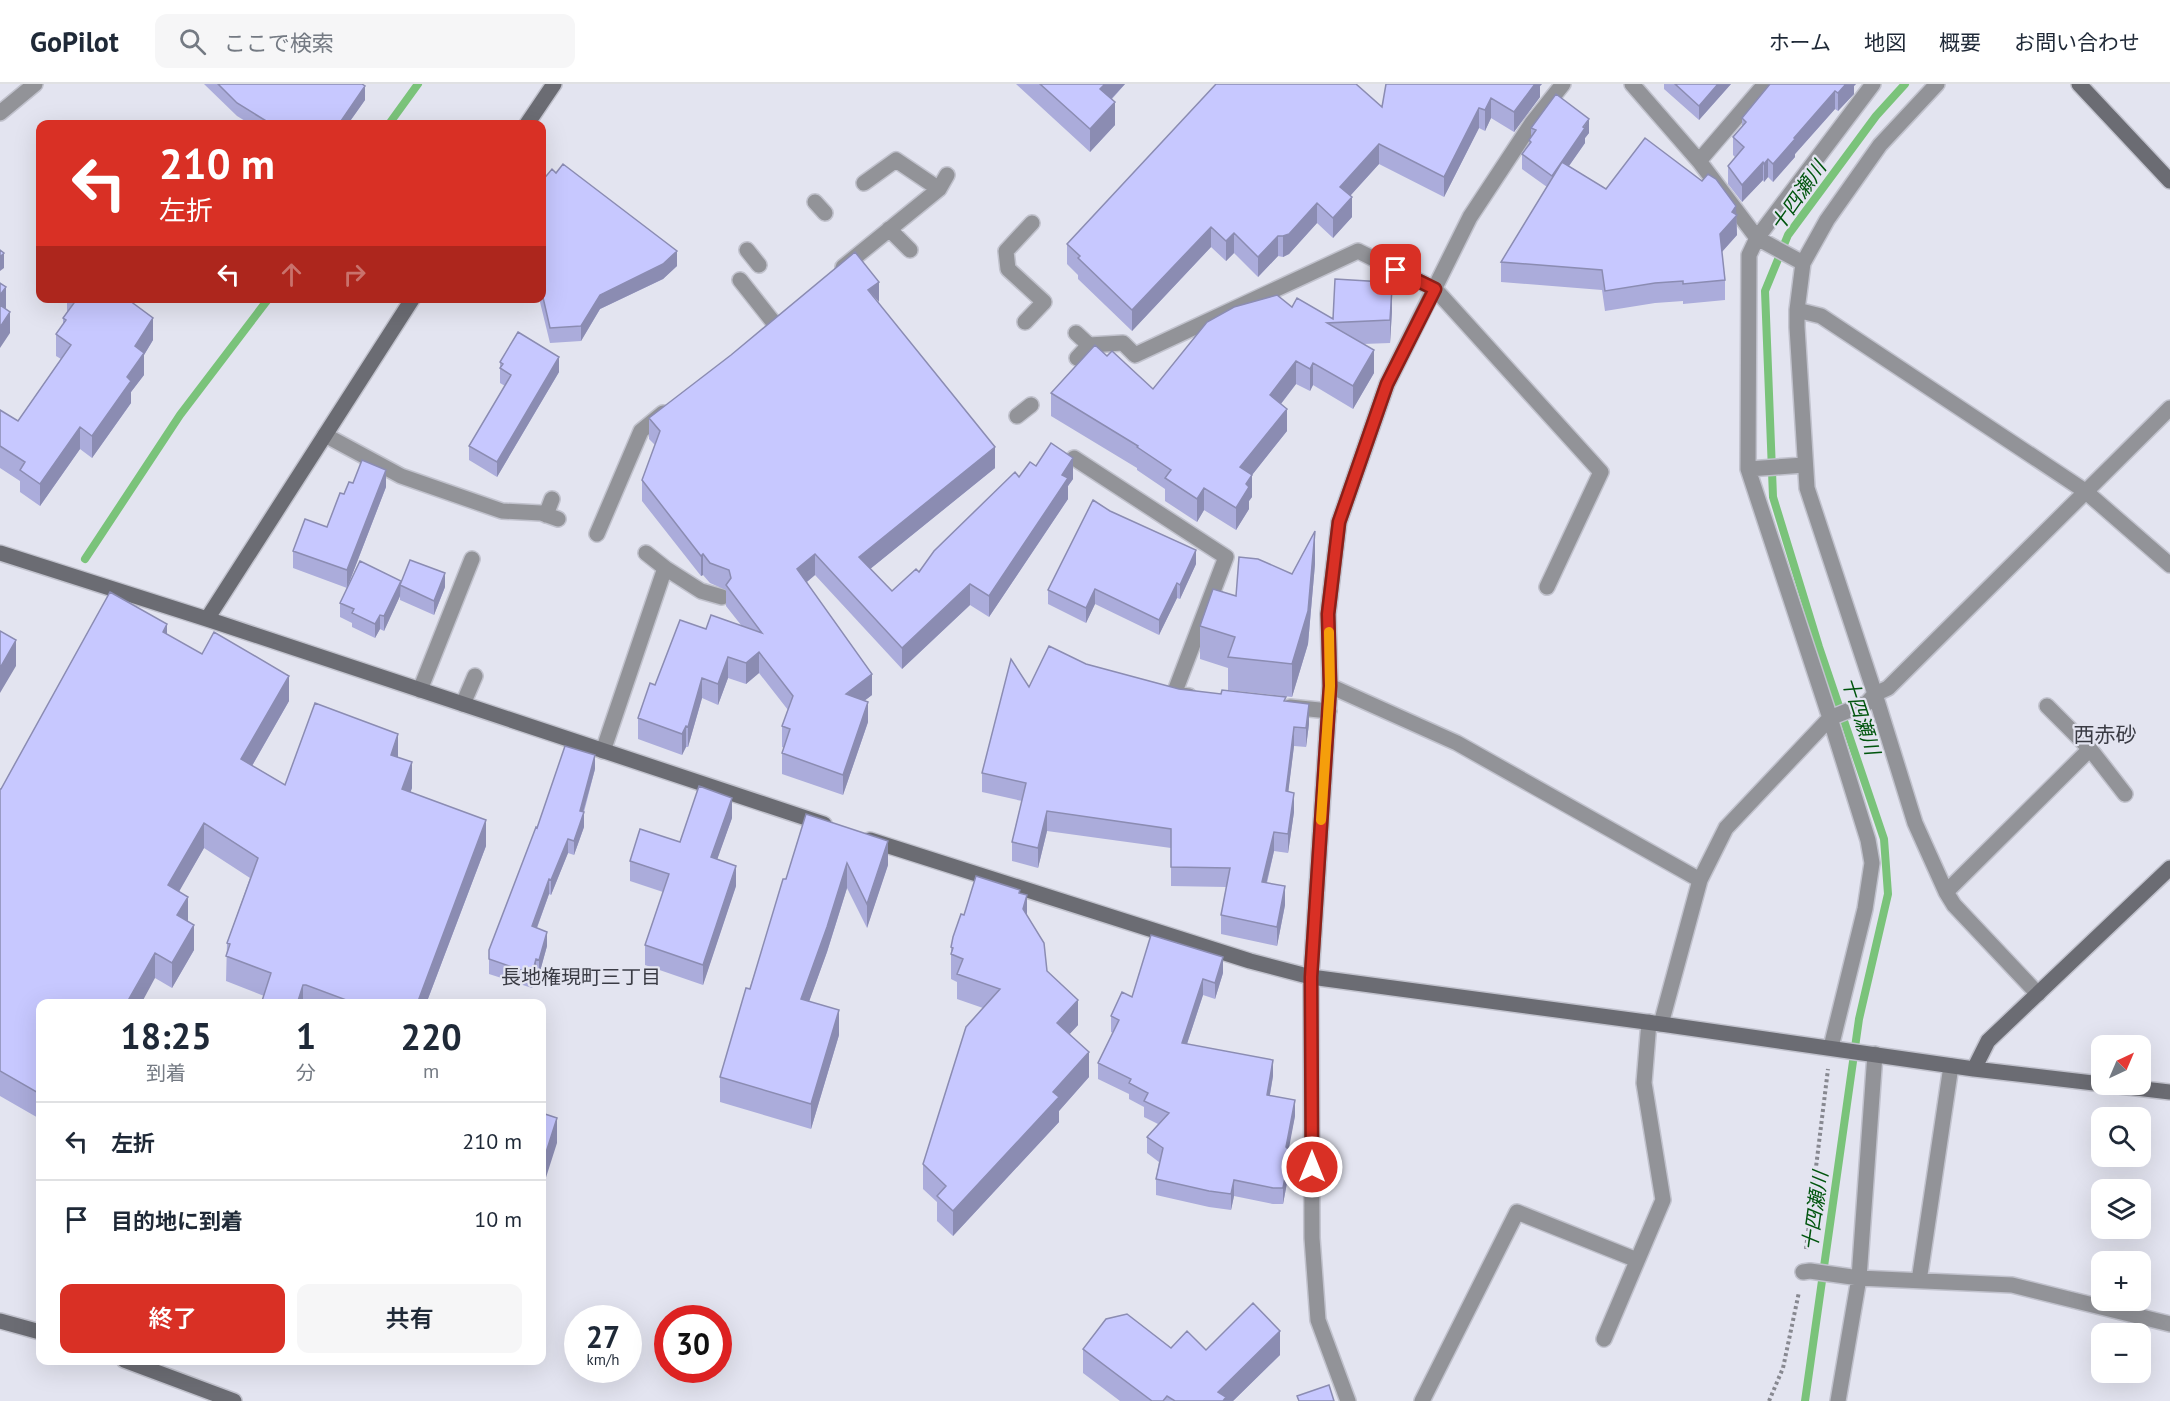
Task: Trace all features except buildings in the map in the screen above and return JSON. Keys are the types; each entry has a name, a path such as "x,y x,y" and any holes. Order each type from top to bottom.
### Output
{"street":[{"path":"0,113 35,84"},
{"path":"530,120 554,84"},
{"path":"1348,1401 1318,1320 1312,1238 1311,977 1329,711 1328,614 1339,522 1387,384 1470,217 1532,123 1563,84"},
{"path":"1632,84 1699,161 1762,241 1799,261"},
{"path":"1699,161 1765,84"},
{"path":"1834,1048 1865,909 1872,863 1868,840 1832,716 1753,469 1749,255 1762,241 1873,84"},
{"path":"1937,84 1880,145 1799,261 1797,310 1801,466 1871,698 1916,823 1946,892 1954,905 2037,994"},
{"path":"2079,84 2170,181"},
{"path":"864,183 896,160 939,189"},
{"path":"831,276 939,189 947,175"},
{"path":"1025,322 1044,302 1008,269 1006,251 1032,223"},
{"path":"889,229 910,250"},
{"path":"747,250 759,265"},
{"path":"1077,358 1089,345 1123,343 1135,354 1358,251 1435,289 1601,472 1547,587"},
{"path":"740,280 774,323"},
{"path":"207,619 410,303"},
{"path":"1797,310 1821,316 2085,491 2170,565"},
{"path":"1076,333 1089,345"},
{"path":"597,534 641,431 677,402"},
{"path":"1017,416 1031,405"},
{"path":"1604,1339 1663,1200 1644,1083 1655,1023 1700,880 1726,828 1832,716 1888,688 2170,408"},
{"path":"325,435 401,476 502,511 541,513 552,517 552,499"},
{"path":"1074,458 1226,557 1174,694 1198,697"},
{"path":"1753,469 1801,466"},
{"path":"0,553 207,619 848,832 1228,954 1311,977 1655,1023 1950,1066 2170,1092"},
{"path":"646,553 701,591 722,597"},
{"path":"420,690 472,559"},
{"path":"603,751 665,568"},
{"path":"463,704 475,676"},
{"path":"1330,686 1457,743 1700,880"},
{"path":"1269,705 1329,711"},
{"path":"2047,706 2090,749 2126,794"},
{"path":"1946,892 2090,749"},
{"path":"1974,1069 1988,1041 2170,868"},
{"path":"1838,1401 1856,1277 1873,1054"},
{"path":"1919,1281 1950,1066"},
{"path":"1422,1401 1516,1212 1637,1260"},
{"path":"1806,1271 1856,1277 2012,1285 2170,1324"},
{"path":"0,1321 36,1331"},
{"path":"137,1365 234,1401"}],"path":[{"path":"1769,1401 1783,1368 1806,1271 1834,1048"}],"waterway":[{"path":"392,120 418,84"},
{"name":"十四瀬川","path":"1805,1401 1859,1019 1888,894 1884,839 1819,647 1773,497 1765,291 1788,235 1876,116 1905,84"},
{"path":"85,559 180,415 265,303"}],"slow traffic":[{"path":"1321,820 1330,686 1329,632"}],"district":[{"name":"西赤砂","path":"2105,735"},
{"name":"長地権現町三丁目","path":"581,977"}],"route":[{"path":"1312,1167 1311,977 1330,686 1328,614 1339,522 1387,384 1435,289 1396,270"}]}
